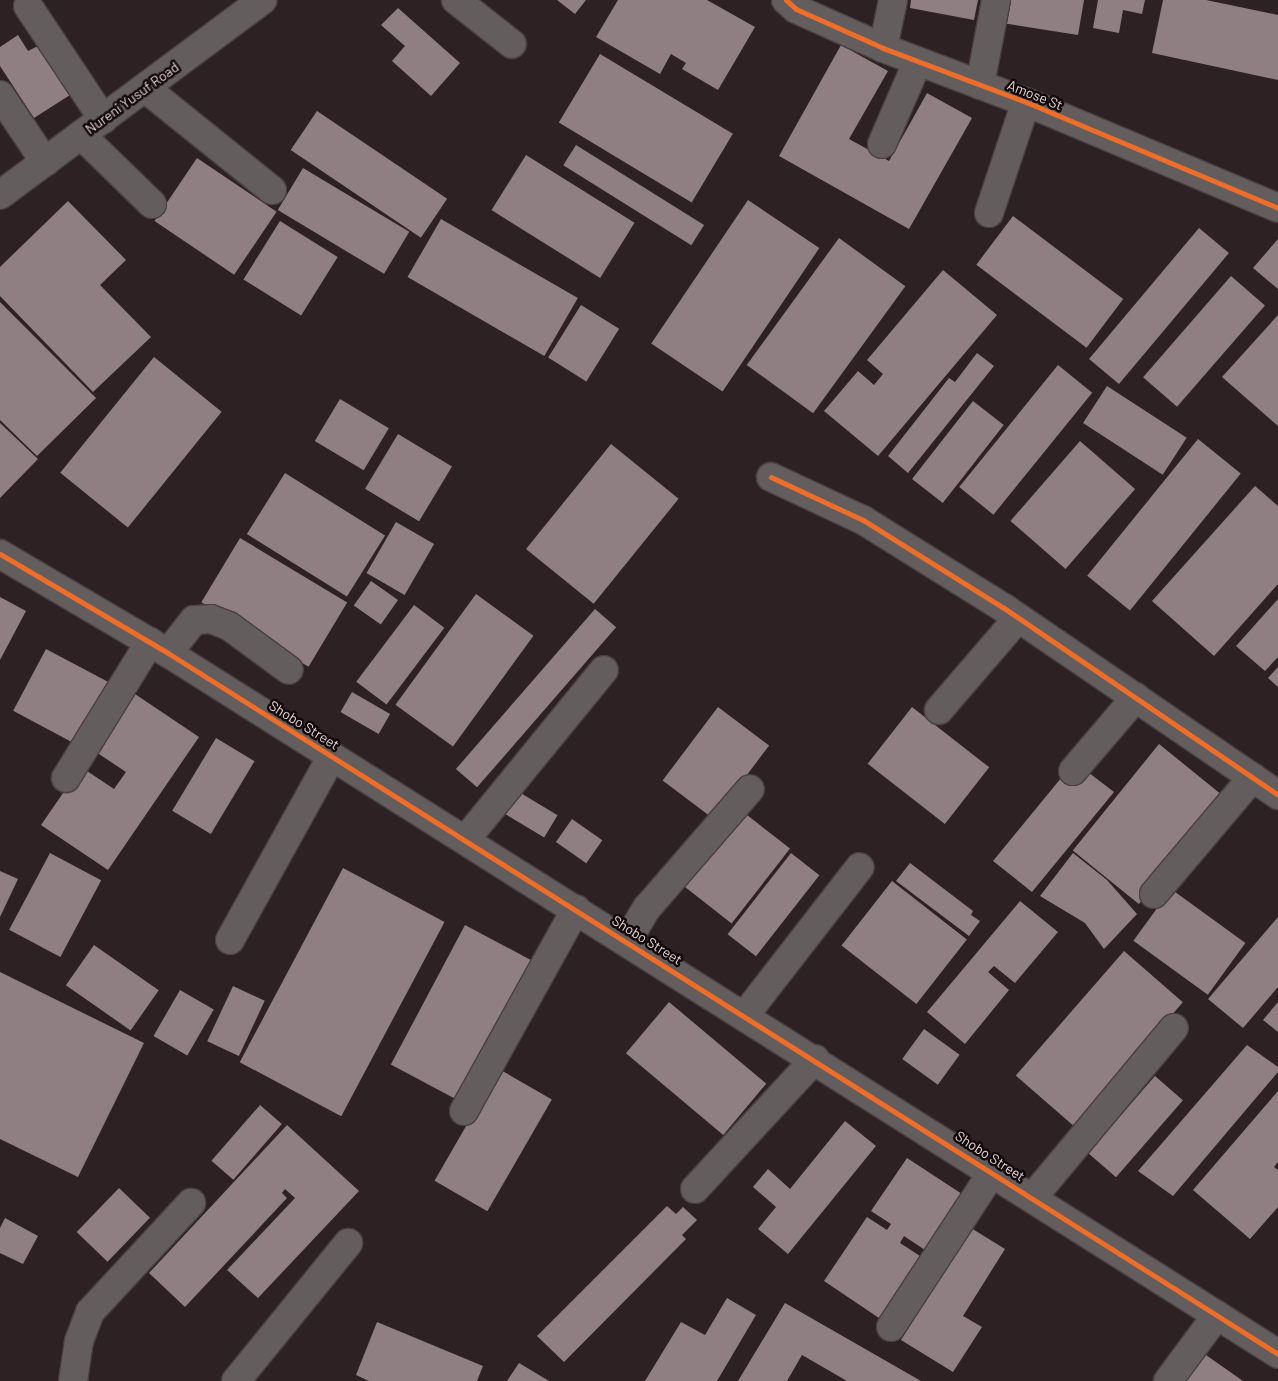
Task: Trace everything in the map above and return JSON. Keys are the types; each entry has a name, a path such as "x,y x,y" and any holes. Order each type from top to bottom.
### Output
{"street":[{"name":"Nureni Yusuf Road","path":"0,195 263,0"},
{"path":"456,0 512,44"},
{"name":"Amose St","path":"786,0 796,9 883,48 1026,102 1278,208"},
{"path":"883,48 893,0"},
{"path":"980,85 996,0"},
{"path":"28,6 103,119"},
{"path":"882,144 918,61"},
{"path":"145,88 272,190"},
{"path":"0,95 45,162"},
{"path":"989,213 1026,102"},
{"path":"81,135 152,204"},
{"path":"771,476 863,520 1018,618 1278,795"},
{"name":"Shobo Street","path":"0,554 159,647 466,839 1034,1197 1278,1354"},
{"path":"939,710 1018,618"},
{"path":"66,778 159,647 194,620 211,619 229,626 289,670"},
{"path":"466,839 604,670"},
{"path":"1073,771 1136,697"},
{"path":"230,940 332,756"},
{"path":"1154,894 1253,777"},
{"path":"627,941 647,908 750,789"},
{"path":"745,1015 860,867"},
{"path":"464,1111 576,909"},
{"path":"1034,1197 1174,1028"},
{"path":"696,1189 815,1059"},
{"path":"891,1327 993,1171"},
{"path":"73,1381 79,1341 90,1312 191,1203"},
{"path":"236,1381 348,1242"},
{"path":"1168,1381 1217,1314"}],"building":[{"path":"557,0 586,0 575,14"},
{"path":"618,0 707,0 755,27 718,90 682,69 686,63 671,54 660,74 596,37"},
{"path":"911,0 978,0 974,20 910,8"},
{"path":"1006,0 1084,0 1078,35 1002,23"},
{"path":"1098,0 1145,0 1142,14 1123,10 1119,33 1093,28"},
{"path":"1163,0 1206,0 1278,15 1278,80 1152,53"},
{"path":"398,8 460,63 431,96 392,61 405,46 381,25"},
{"path":"18,35 28,51 38,46 70,95 34,118 0,66 0,47"},
{"path":"841,45 888,71 849,139 889,161 927,93 972,118 909,229 779,156"},
{"path":"600,54 733,134 692,202 559,123"},
{"path":"317,111 447,199 421,238 291,150"},
{"path":"576,145 704,225 691,245 563,165"},
{"path":"526,155 635,223 600,278 492,210"},
{"path":"197,158 277,212 234,275 155,221"},
{"path":"303,168 409,232 384,274 278,210"},
{"path":"748,200 819,248 723,392 651,343"},
{"path":"68,201 126,260 100,285 151,337 93,392 0,296 0,267"},
{"path":"1013,216 1123,299 1087,348 976,265"},
{"path":"441,219 578,298 544,356 408,277"},
{"path":"280,221 338,257 301,316 243,280"},
{"path":"1199,228 1229,253 1119,384 1089,359"},
{"path":"839,238 905,286 813,413 747,365"},
{"path":"1278,239 1278,289 1253,268"},
{"path":"943,270 997,315 878,456 824,411 858,371 874,385 883,374 867,360"},
{"path":"1231,276 1265,306 1177,407 1143,377"},
{"path":"0,302 96,398 37,456 0,420"},
{"path":"581,305 619,329 586,381 548,358"},
{"path":"1278,315 1278,426 1222,377"},
{"path":"977,353 994,366 908,473 888,456 949,378 955,382"},
{"path":"154,357 222,412 128,528 60,473"},
{"path":"1058,365 1092,393 993,515 959,487"},
{"path":"1107,386 1187,438 1163,475 1083,423"},
{"path":"340,399 389,428 364,470 315,441"},
{"path":"973,401 1004,425 943,503 912,479"},
{"path":"0,423 38,459 0,498"},
{"path":"398,434 452,466 419,521 365,489"},
{"path":"1198,439 1241,474 1130,610 1087,576"},
{"path":"1080,441 1135,489 1066,569 1010,521"},
{"path":"611,444 679,499 594,604 526,549"},
{"path":"285,473 385,536 347,597 247,534"},
{"path":"1255,486 1278,506 1278,584 1214,656 1152,601"},
{"path":"396,522 434,544 405,595 366,573"},
{"path":"240,538 347,602 309,667 201,602"},
{"path":"371,581 398,600 381,625 354,606"},
{"path":"476,594 533,636 453,747 395,705"},
{"path":"0,597 26,611 0,660"},
{"path":"1278,599 1278,657 1265,671 1236,646"},
{"path":"414,605 444,628 387,705 356,682"},
{"path":"595,609 616,627 477,787 456,769"},
{"path":"46,649 108,682 75,744 13,711"},
{"path":"1278,667 1278,687 1268,678"},
{"path":"132,692 199,737 108,870 41,825 81,767 114,789 126,772 93,750"},
{"path":"352,692 390,714 379,734 340,712"},
{"path":"718,707 769,746 714,819 663,780"},
{"path":"912,707 989,767 945,824 868,764"},
{"path":"216,738 255,761 211,834 172,811"},
{"path":"1159,744 1225,797 1139,904 1073,850"},
{"path":"1084,769 1114,792 1032,892 993,861 1066,772"},
{"path":"519,792 558,815 544,837 506,814"},
{"path":"742,811 790,849 732,923 684,886"},
{"path":"572,819 602,840 586,863 556,842"},
{"path":"50,853 101,880 60,957 9,930"},
{"path":"791,853 819,875 756,956 728,934"},
{"path":"1073,853 1107,880 1137,914 1104,949 1085,923 1040,896"},
{"path":"910,863 973,911 971,915 980,921 969,936 896,881"},
{"path":"343,868 445,922 341,1116 240,1062"},
{"path":"0,871 18,879 0,917"},
{"path":"892,881 967,939 916,1004 842,946"},
{"path":"1171,889 1245,943 1208,995 1133,941"},
{"path":"1020,901 1058,932 1015,983 994,966 988,972 1009,990 965,1044 927,1012"},
{"path":"1278,917 1278,987 1243,1028 1208,999"},
{"path":"465,925 532,961 458,1100 391,1065"},
{"path":"94,945 159,990 131,1030 66,985"},
{"path":"1124,951 1183,1002 1075,1127 1016,1076"},
{"path":"0,972 144,1043 78,1177 0,1139"},
{"path":"233,986 265,1001 239,1056 207,1041"},
{"path":"180,990 214,1010 187,1055 154,1036"},
{"path":"669,1002 766,1084 723,1135 626,1053"},
{"path":"1278,1002 1278,1032 1263,1020"},
{"path":"924,1029 960,1055 938,1085 902,1059"},
{"path":"1247,1045 1278,1067 1278,1072 1173,1196 1138,1171"},
{"path":"499,1069 552,1100 487,1211 434,1181"},
{"path":"1155,1076 1183,1100 1116,1177 1088,1153"},
{"path":"1278,1091 1278,1162 1274,1167 1278,1170 1278,1207 1250,1239 1193,1190"},
{"path":"260,1105 282,1124 233,1180 211,1161"},
{"path":"845,1121 876,1146 788,1254 758,1229 776,1207 753,1187 768,1169 790,1189"},
{"path":"287,1125 359,1191 258,1298 227,1270 295,1198 285,1189 282,1193 287,1198 185,1307 149,1273"},
{"path":"907,1158 962,1194 925,1250 904,1236 900,1243 920,1256 879,1318 824,1281 867,1217 887,1230 891,1224 871,1211"},
{"path":"119,1188 150,1218 108,1262 77,1232"},
{"path":"667,1206 676,1214 683,1207 697,1220 682,1235 686,1239 564,1362 537,1336"},
{"path":"5,1218 38,1236 23,1264 0,1253 0,1228"},
{"path":"971,1228 1005,1249 963,1316 982,1327 953,1372 901,1340"},
{"path":"727,1298 756,1315 717,1381 645,1381 681,1322 705,1335"},
{"path":"785,1303 921,1381 847,1381 802,1355 787,1381 738,1381"},
{"path":"377,1322 483,1366 477,1381 369,1381 356,1375"},
{"path":"1196,1348 1243,1381 1173,1381"},
{"path":"519,1363 549,1381 507,1381"}],"cycle path":[{"path":"786,0 796,9 883,48 1026,102 1278,208"},
{"path":"771,477 863,520 1004,608 1278,795"},
{"path":"0,554 168,653 1278,1354"}]}
